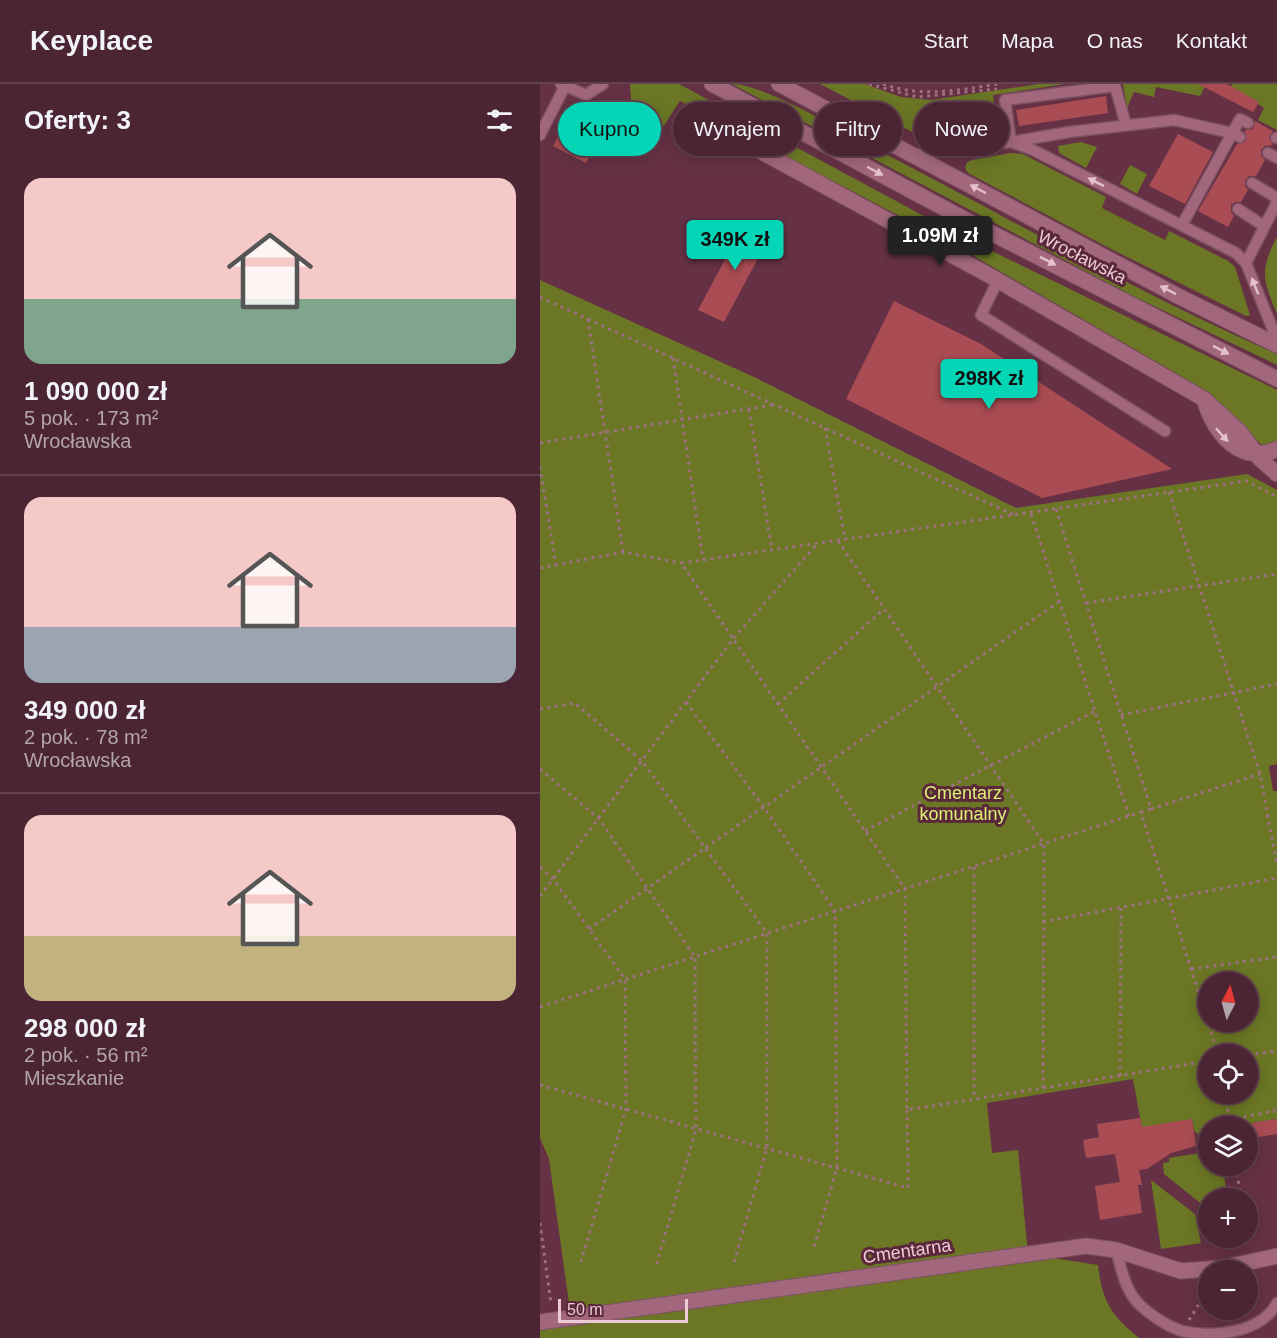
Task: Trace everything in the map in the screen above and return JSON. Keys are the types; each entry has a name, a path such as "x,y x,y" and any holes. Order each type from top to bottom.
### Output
{"street":[{"name":"Wrocławska","path":"712,84 968,221 1277,379"},
{"name":"Wrocławska","path":"779,84 1277,345"},
{"path":"769,156 998,280 1204,399 1209,414 1223,438 1244,452 1257,454 1277,449"},
{"path":"1257,454 1277,474"},
{"name":"Cmentarna","path":"547,1321 1086,1246 1116,1250 1181,1271 1222,1268 1277,1256"}],"lane":[{"path":"540,135 563,85 586,95 603,84"},
{"path":"1011,142 1005,100 1115,86 1126,125"},
{"path":"1011,142 1174,120 1236,135"},
{"path":"1182,225 1207,190 1244,121"},
{"path":"1011,142 1030,149 1236,254 1246,263 1277,340"},
{"path":"1246,263 1277,200 1252,183"},
{"path":"1238,209 1264,226"},
{"path":"998,280 981,315 1165,431"},
{"path":"1116,1250 1127,1285 1138,1304 1183,1332 1228,1334 1248,1329 1265,1318 1277,1304"}],"path":[{"path":"869,84 917,97 1007,87"},
{"path":"883,84 915,92 940,92 998,84"},
{"path":"540,297 1015,516"},
{"path":"588,319 623,552"},
{"path":"673,358 703,560"},
{"path":"540,443 774,405"},
{"path":"749,409 772,550"},
{"path":"825,428 845,540"},
{"path":"540,467 556,565"},
{"path":"540,568 623,552 681,563 1246,481 1277,497"},
{"path":"1169,492 1260,774 1277,866"},
{"path":"1056,509 1151,809"},
{"path":"1031,514 1129,816"},
{"path":"837,541 1044,844 1043,1088"},
{"path":"540,896 733,639 816,544"},
{"path":"540,1085 908,1188 905,889 681,563"},
{"path":"1086,603 1277,574"},
{"path":"589,929 1060,601"},
{"path":"778,704 884,609"},
{"path":"1121,715 1277,684"},
{"path":"686,702 763,806 835,911 837,1168 813,1250"},
{"path":"540,709 574,703 642,761 767,933 767,1148 734,1262"},
{"path":"865,831 1095,711"},
{"path":"540,769 599,819 695,957 696,1129 656,1266"},
{"path":"540,1007 1260,774"},
{"path":"1141,812 1215,1044"},
{"path":"540,867 554,879 625,979 626,1109 581,1262"},
{"path":"974,867 974,1099"},
{"path":"1043,922 1277,878"},
{"path":"1120,1076 1121,908"},
{"path":"1191,969 1277,957"},
{"path":"1258,1054 1277,1051"},
{"path":"907,1110 1198,1063"},
{"path":"1249,1116 1274,1111 1277,1105"},
{"path":"540,1223 547,1321"},
{"path":"1183,1332 1198,1307"}],"green space":[{"path":"630,84 679,84 712,102 673,102 673,112 663,127 661,126 661,102 631,102"},
{"path":"732,84 746,86 787,102 766,102"},
{"path":"820,84 865,84 901,97 931,100 1039,84 1065,84 993,95 994,102 914,102 914,133 902,127 902,102 855,102"},
{"path":"1123,84 1206,84 1200,96 1156,87 1154,97 1134,92 1127,108"},
{"path":"1232,84 1277,84 1277,130 1258,120 1264,108 1258,104 1259,102 1230,88"},
{"path":"802,109 814,115 814,127 802,121"},
{"path":"1081,142 1097,147 1086,168 1059,153 1058,146"},
{"path":"802,150 961,236 1277,390 1277,441 1262,445 1205,390 953,244 785,156 802,156"},
{"path":"1009,153 1023,154 1106,197 1102,208 1165,240 1169,231 1228,261 1235,267 1250,315 1246,316 1111,249 968,173 965,168 967,162 972,160 1009,156"},
{"path":"868,156 890,156 1125,281 1277,354 1277,365 1131,295"},
{"path":"1130,165 1147,174 1137,194 1120,184"},
{"path":"1277,237 1277,314 1266,284 1265,267"},
{"name":"Cmentarz komunalny","path":"540,280 754,377 1016,508 1247,474 1277,490 1277,764 1269,766 1273,791 1277,791 1277,1119 1258,1122 1258,1116 1198,1116 1198,1134 1194,1131 1192,1119 1142,1128 1133,1079 987,1103 992,1153 1018,1150 1028,1254 1098,1265 1105,1298 1121,1322 1139,1338 540,1338 540,1323 571,1318 549,1159 540,1138"},
{"name":"Cmentarz komunalny","path":"1198,1153 1198,1176 1224,1176 1226,1188 1198,1188 1198,1201 1164,1174 1163,1163 1169,1162 1169,1158"},
{"path":"1151,1180 1195,1214 1198,1228 1198,1243 1161,1249"}],"building":[{"path":"1198,84 1227,84 1259,102 1253,112"},
{"path":"1106,96 1108,113 1019,126 1016,110"},
{"path":"1255,121 1273,131 1269,137 1273,145 1265,146 1261,150 1261,156 1265,160 1256,176 1249,176 1245,180 1248,190 1241,202 1231,205 1231,212 1234,216 1228,227 1198,211 1237,144 1246,141 1245,130 1253,129"},
{"path":"1178,134 1213,152 1185,204 1149,186"},
{"path":"558,137 558,149 553,146"},
{"path":"572,156 590,156 586,163"},
{"path":"746,220 771,234 724,322 698,310"},
{"path":"894,301 981,344 1172,469 1042,498 846,399"},
{"path":"1140,1118 1142,1127 1192,1119 1196,1146 1171,1153 1147,1169 1139,1170 1142,1185 1138,1185 1142,1213 1100,1220 1095,1186 1120,1182 1115,1154 1086,1158 1083,1140 1099,1137 1097,1124"},
{"path":"1277,1119 1277,1134 1258,1137 1258,1122"}]}
